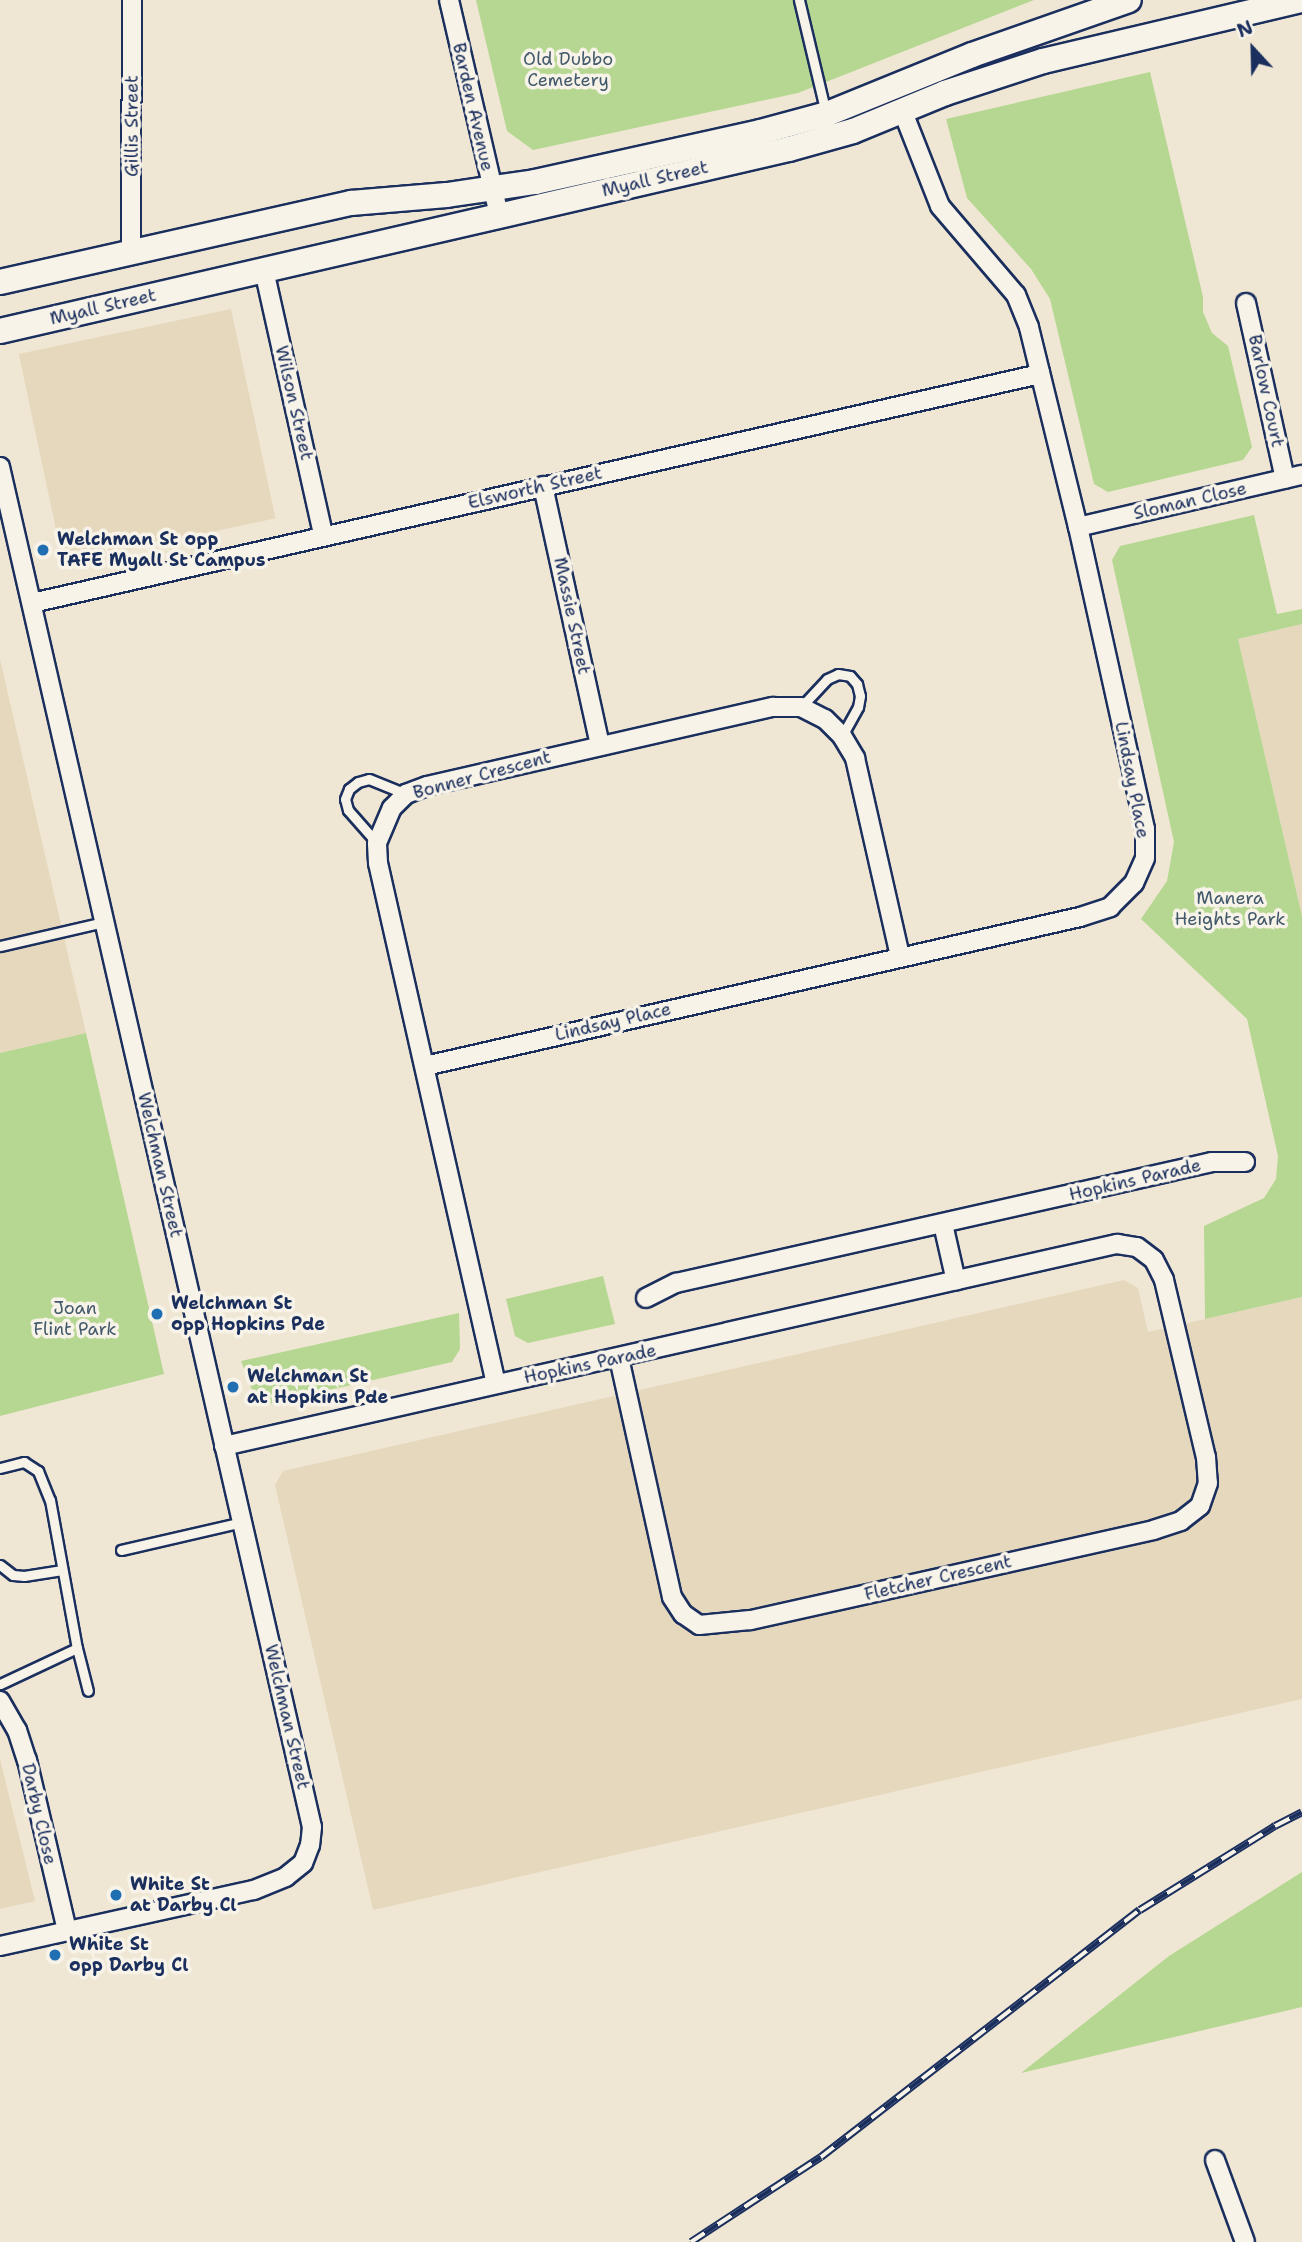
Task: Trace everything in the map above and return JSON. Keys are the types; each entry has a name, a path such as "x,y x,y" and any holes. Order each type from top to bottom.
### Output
{"street":[{"name":"Gillis Street","path":"131,251 132,0"},
{"name":"Barden Avenue","path":"449,0 499,215"},
{"name":"Myall Street","path":"0,282 351,203 492,189 760,132 827,114 972,55 1129,0"},
{"name":"Myall Street","path":"0,331 789,149 853,131 969,85 1043,61 1302,0"},
{"name":"Lindsay Place","path":"425,1066 1080,917 1110,906 1134,883 1145,858 1144,830 1078,527 1029,327 1016,295 940,206 903,111"},
{"name":"Wilson Street","path":"264,270 323,535"},
{"name":"Barlow Court","path":"1246,303 1294,477"},
{"name":"Elsworth Street","path":"32,603 1040,374"},
{"name":"Welchman Street","path":"0,467 312,1827 310,1845 303,1863 286,1877 253,1890 67,1931"},
{"name":"Sloman Close","path":"1078,527 1294,477"},
{"name":"Massie Street","path":"543,486 600,745"},
{"name":"Bonner Crescent","path":"377,843 392,808 406,794 427,786 773,707 801,707"},
{"path":"801,707 825,719 842,736 855,758 900,956"},
{"path":"377,843 378,863 496,1384"},
{"name":"Hopkins Parade","path":"646,1298 676,1283 1212,1162 1245,1162"},
{"path":"943,1224 956,1281"},
{"name":"Hopkins Parade","path":"224,1447 1117,1244 1137,1248 1154,1259"},
{"name":"Fletcher Crescent","path":"619,1358 672,1597 683,1614 699,1625 722,1625 1154,1530 1181,1521 1200,1506 1208,1483 1206,1457 1164,1280 1154,1259"},
{"name":"Darby Close","path":"0,1701 17,1730 27,1760 67,1931"},
{"path":"0,1946 67,1931"},
{"path":"1215,2160 1245,2242"}],"lane":[{"path":"800,0 827,114"},
{"path":"801,707 827,679 838,674 850,676 857,684 860,696 858,707 842,736"},
{"path":"377,843 348,810 345,799 349,789 358,782 369,779 406,794"},
{"path":"0,946 104,922"},
{"path":"0,1468 24,1462 38,1471 50,1500 62,1556 61,1570 88,1692"},
{"path":"121,1550 243,1522"},
{"path":"0,1564 13,1575 24,1576 61,1570"},
{"path":"0,1684 77,1648"}],"shaded area":[{"path":"231,309 275,518 63,563 19,354"},
{"path":"1302,624 1302,916 1238,639"},
{"path":"0,659 86,1033 0,1053"},
{"path":"1124,1280 1138,1288 1148,1332 1302,1297 1302,1699 373,1910 275,1485 283,1471"},
{"path":"0,1759 35,1901 0,1909"}],"green space":[{"name":"Old Dubbo Cemetery","path":"476,0 1034,0 798,93 533,150 507,131"},
{"path":"1150,72 1203,297 1203,312 1212,333 1228,346 1252,447 1243,460 1108,492 1094,484 1050,299 1031,269 967,198 946,119"},
{"name":"Manera Heights Park","path":"1254,515 1277,614 1302,609 1302,624 1238,639 1302,916 1302,1297 1205,1319 1204,1226 1264,1198 1276,1179 1278,1156 1247,1019 1141,919 1167,881 1174,842 1112,560 1120,546"},
{"name":"Joan Flint Park","path":"86,1033 164,1374 0,1416 0,1053"},
{"path":"603,1276 615,1324 528,1343 515,1336 506,1299"},
{"path":"459,1313 460,1349 452,1362 268,1404 254,1395 241,1361"},
{"path":"1302,1872 1302,2007 1021,2073 1169,1956"}],"railway":[{"path":"691,2242 821,2157 1140,1910 1302,1812"}],"place":[{"name":"Welchman St opp TAFE Myall St Campus","path":"43,550"},
{"name":"Welchman St opp Hopkins Pde","path":"157,1314"},
{"name":"Welchman St at Hopkins Pde","path":"233,1387"},
{"name":"White St at Darby Cl","path":"116,1895"},
{"name":"White St opp Darby Cl","path":"55,1955"}]}
